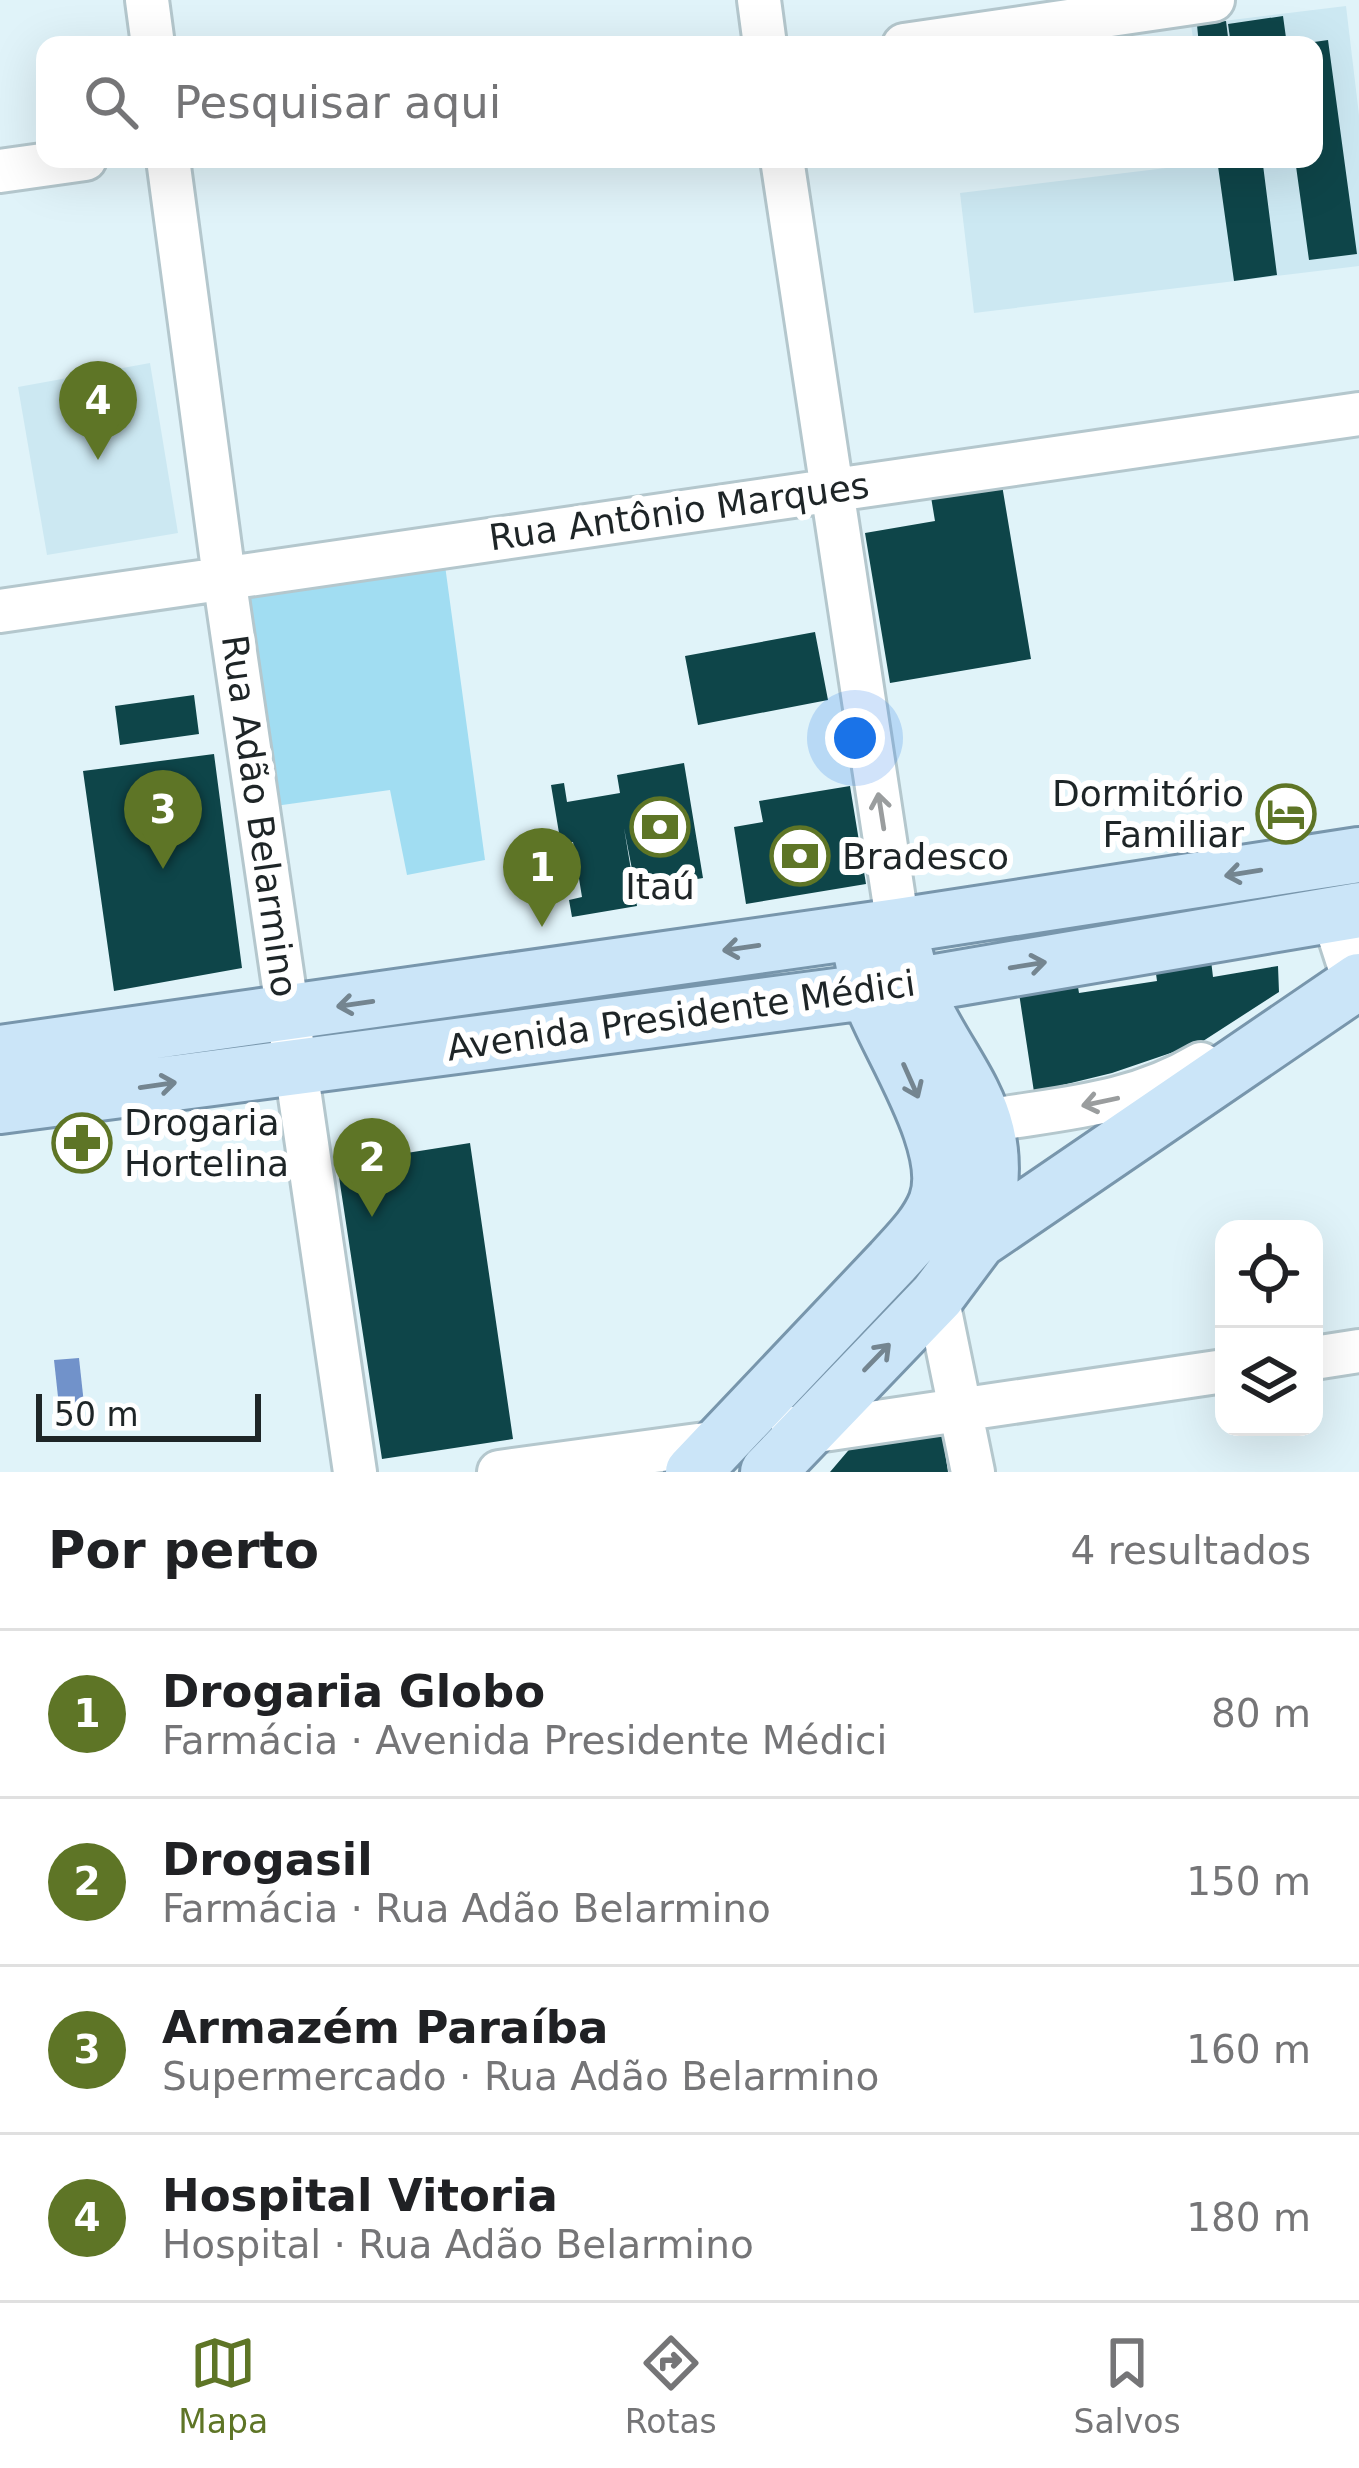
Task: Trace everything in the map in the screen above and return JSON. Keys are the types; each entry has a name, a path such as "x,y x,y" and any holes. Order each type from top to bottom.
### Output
{"main road":[{"name":"Avenida Presidente Médici","path":"0,1053 878,929 1359,855"},
{"name":"Avenida Presidente Médici","path":"0,1106 890,989 1345,911"},
{"path":"722,1441 892,1262 936,1204 939,1176 933,1140 878,929"},
{"path":"978,1241 1354,978"},
{"path":"785,1452 937,1296 978,1241 991,1204 986,1121 973,1088 890,989"}],"street":[{"path":"147,0 152,36"},
{"path":"759,0 764,36"},
{"path":"966,36 1213,0"},
{"path":"0,171 36,166"},
{"name":"Rua Adão Belarmino","path":"169,168 355,1472"},
{"path":"783,168 831,489 878,929"},
{"name":"Rua Antônio Marques","path":"0,611 1359,414"},
{"path":"986,1121 1094,1105 1162,1087 1354,978 1345,911"},
{"path":"937,1296 974,1472"},
{"path":"1323,1357 1359,1351"},
{"path":"499,1472 722,1441 785,1452 962,1409 1215,1372"}],"shaded area":[{"path":"1346,6 1359,115 1359,266 974,313 960,193 1166,168 1323,168 1323,36 1193,36 1191,25"},
{"path":"150,363 178,533 47,555 18,387"},
{"path":"444,558 485,860 407,875 390,790 275,806 241,592"},
{"path":"79,1358 84,1404 59,1406 54,1360"}],"building":[{"path":"1283,16 1286,36 1230,36 1228,24"},
{"path":"1226,21 1228,36 1198,36 1197,25"},
{"path":"1328,40 1357,254 1309,260 1296,168 1323,168 1323,41"},
{"path":"1218,168 1263,168 1277,275 1234,281"},
{"path":"1002,485 1031,659 890,683 865,533 935,521 931,497"},
{"path":"815,632 828,700 698,725 685,656"},
{"path":"194,695 199,734 120,745 115,706"},
{"path":"214,754 242,968 114,991 83,771"},
{"path":"684,763 703,878 636,890 624,828 637,906 572,917 569,900 582,897 573,842 561,845 551,785 564,783 567,802 620,793 617,775"},
{"name":"Bradesco","path":"850,786 866,884 746,904 734,827 763,822 759,801"},
{"path":"1208,935 1213,977 1278,966 1279,992 1200,1043 1112,1073 1034,1092 1015,967 1073,958 1079,993 1157,981 1152,945"},
{"path":"470,1143 513,1439 382,1459 337,1164"},
{"path":"942,1432 948,1472 830,1472 853,1445"}],"place":[{"name":"Hospital Vitoria","path":"98,460"},
{"name":"Dormitório Familiar","path":"1286,814"},
{"name":"Itaú","path":"660,827"},
{"name":"Bradesco","path":"800,856"},
{"name":"Armazém Paraíba","path":"163,869"},
{"name":"Drogaria Globo","path":"542,927"},
{"name":"Drogaria Hortelina","path":"82,1143"},
{"name":"Drogasil","path":"372,1217"}]}
